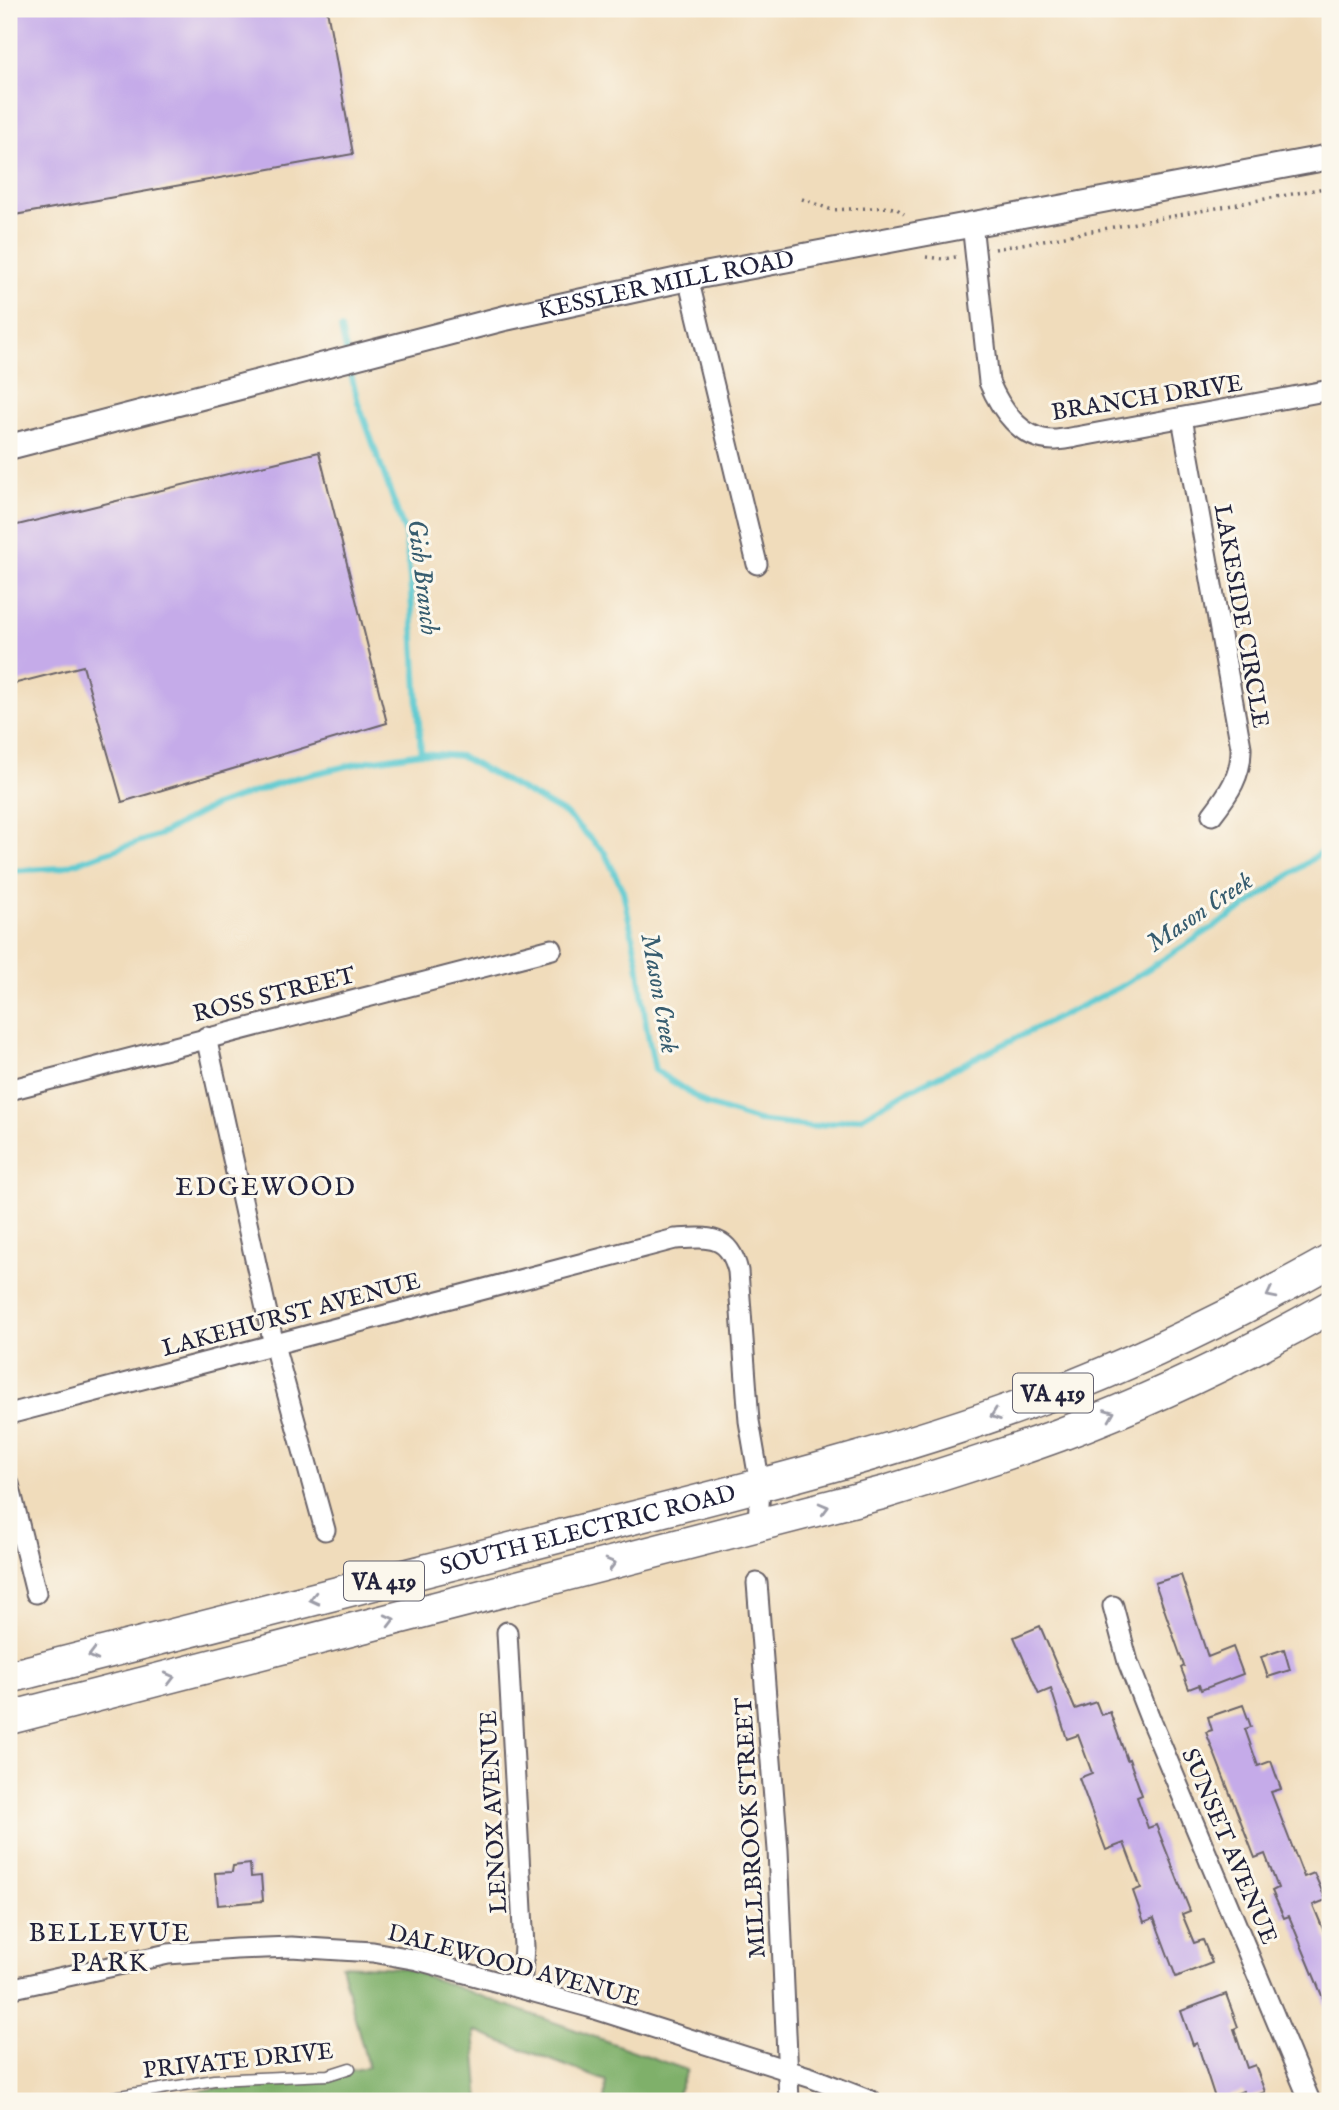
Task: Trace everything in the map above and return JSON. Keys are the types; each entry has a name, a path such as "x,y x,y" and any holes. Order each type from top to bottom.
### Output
{"main road":[{"name":"VA 419","path":"760,1485 910,1443 1048,1395 1189,1335 1330,1261"},
{"name":"VA 419","path":"758,1525 886,1492 1062,1434 1230,1361 1330,1307"},
{"name":"SOUTH ELECTRIC ROAD","path":"9,1677 760,1485"},
{"name":"SOUTH ELECTRIC ROAD","path":"9,1718 758,1525"}],"street":[{"name":"KESSLER MILL ROAD","path":"9,447 505,318 688,278 1330,157"},
{"name":"BRANCH DRIVE","path":"972,223 989,382 998,403 1023,428 1051,440 1330,390"},
{"path":"688,278 757,564"},
{"name":"LAKESIDE CIRCLE","path":"1182,418 1241,747 1242,762 1239,773 1213,815"},
{"name":"ROSS STREET","path":"9,1090 552,948"},
{"path":"206,1037 274,1345 325,1530"},
{"name":"LAKEHURST AVENUE","path":"9,1413 675,1239 701,1237 726,1245 734,1255 738,1271 749,1421 760,1485"},
{"path":"9,1485 36,1593"},
{"path":"758,1525 760,1485"},
{"name":"MILLBROOK STREET","path":"757,1583 778,1850 789,2101"},
{"name":"SUNSET AVENUE","path":"1113,1606 1128,1662 1149,1716 1310,2101"},
{"name":"LENOX AVENUE","path":"508,1632 524,1947 521,1988"},
{"name":"DALEWOOD AVENUE","path":"9,1989 168,1954 291,1947 373,1952 418,1960 589,2007 787,2070 871,2101"}],"lane":[{"name":"PRIVATE DRIVE","path":"90,2101 214,2080 328,2075 350,2068"}],"path":[{"path":"919,252 928,258 943,259 1330,187"},
{"path":"802,199 832,210 889,207 897,209 907,219"}],"green space":[{"path":"341,1965 403,1968 687,2070 674,2101 604,2101 606,2081 474,2031 480,2101 140,2101 218,2088 302,2081 368,2067"}],"building":[{"path":"9,9 327,9 353,154 9,216"},
{"path":"319,452 387,723 122,802 83,666 9,685 9,527"},
{"path":"1181,1575 1208,1657 1233,1647 1243,1674 1201,1690 1199,1685 1189,1689 1181,1668 1184,1666 1155,1583"},
{"path":"1040,1626 1075,1709 1096,1702 1101,1715 1110,1712 1142,1795 1137,1797 1148,1828 1156,1825 1190,1911 1182,1914 1194,1943 1203,1940 1212,1963 1176,1977 1154,1918 1144,1922 1133,1891 1141,1888 1124,1843 1106,1850 1079,1778 1092,1773 1078,1735 1067,1739 1051,1689 1039,1694 1014,1637"},
{"path":"1284,1649 1290,1670 1268,1677 1261,1657"},
{"path":"1243,1705 1251,1727 1245,1729 1258,1766 1271,1761 1281,1789 1271,1792 1304,1877 1314,1873 1326,1900 1313,1905 1330,1946 1330,2015 1289,1916 1284,1918 1272,1891 1278,1888 1265,1854 1255,1858 1206,1732 1212,1730 1208,1717"},
{"path":"250,1864 251,1877 261,1876 263,1901 218,1905 215,1873 232,1872 233,1866"},
{"path":"1226,1994 1238,2027 1234,2029 1247,2068 1255,2065 1265,2092 1246,2099 1243,2091 1216,2101 1197,2043 1193,2045 1181,2011"}],"waterway":[{"name":"Gish Branch","path":"341,329 347,355"},
{"name":"Gish Branch","path":"349,366 358,402 405,533 421,753"},
{"name":"Mason Creek","path":"9,871 60,868 159,835 214,806 295,778 369,761 421,753 460,756 566,814 605,853 623,891 655,1070 708,1105 758,1121 812,1127 862,1117 902,1094 1120,987 1248,905 1330,846"}],"district":[{"name":"EDGEWOOD","path":"266,1186"},
{"name":"BELLEVUE PARK","path":"110,1947"}]}
